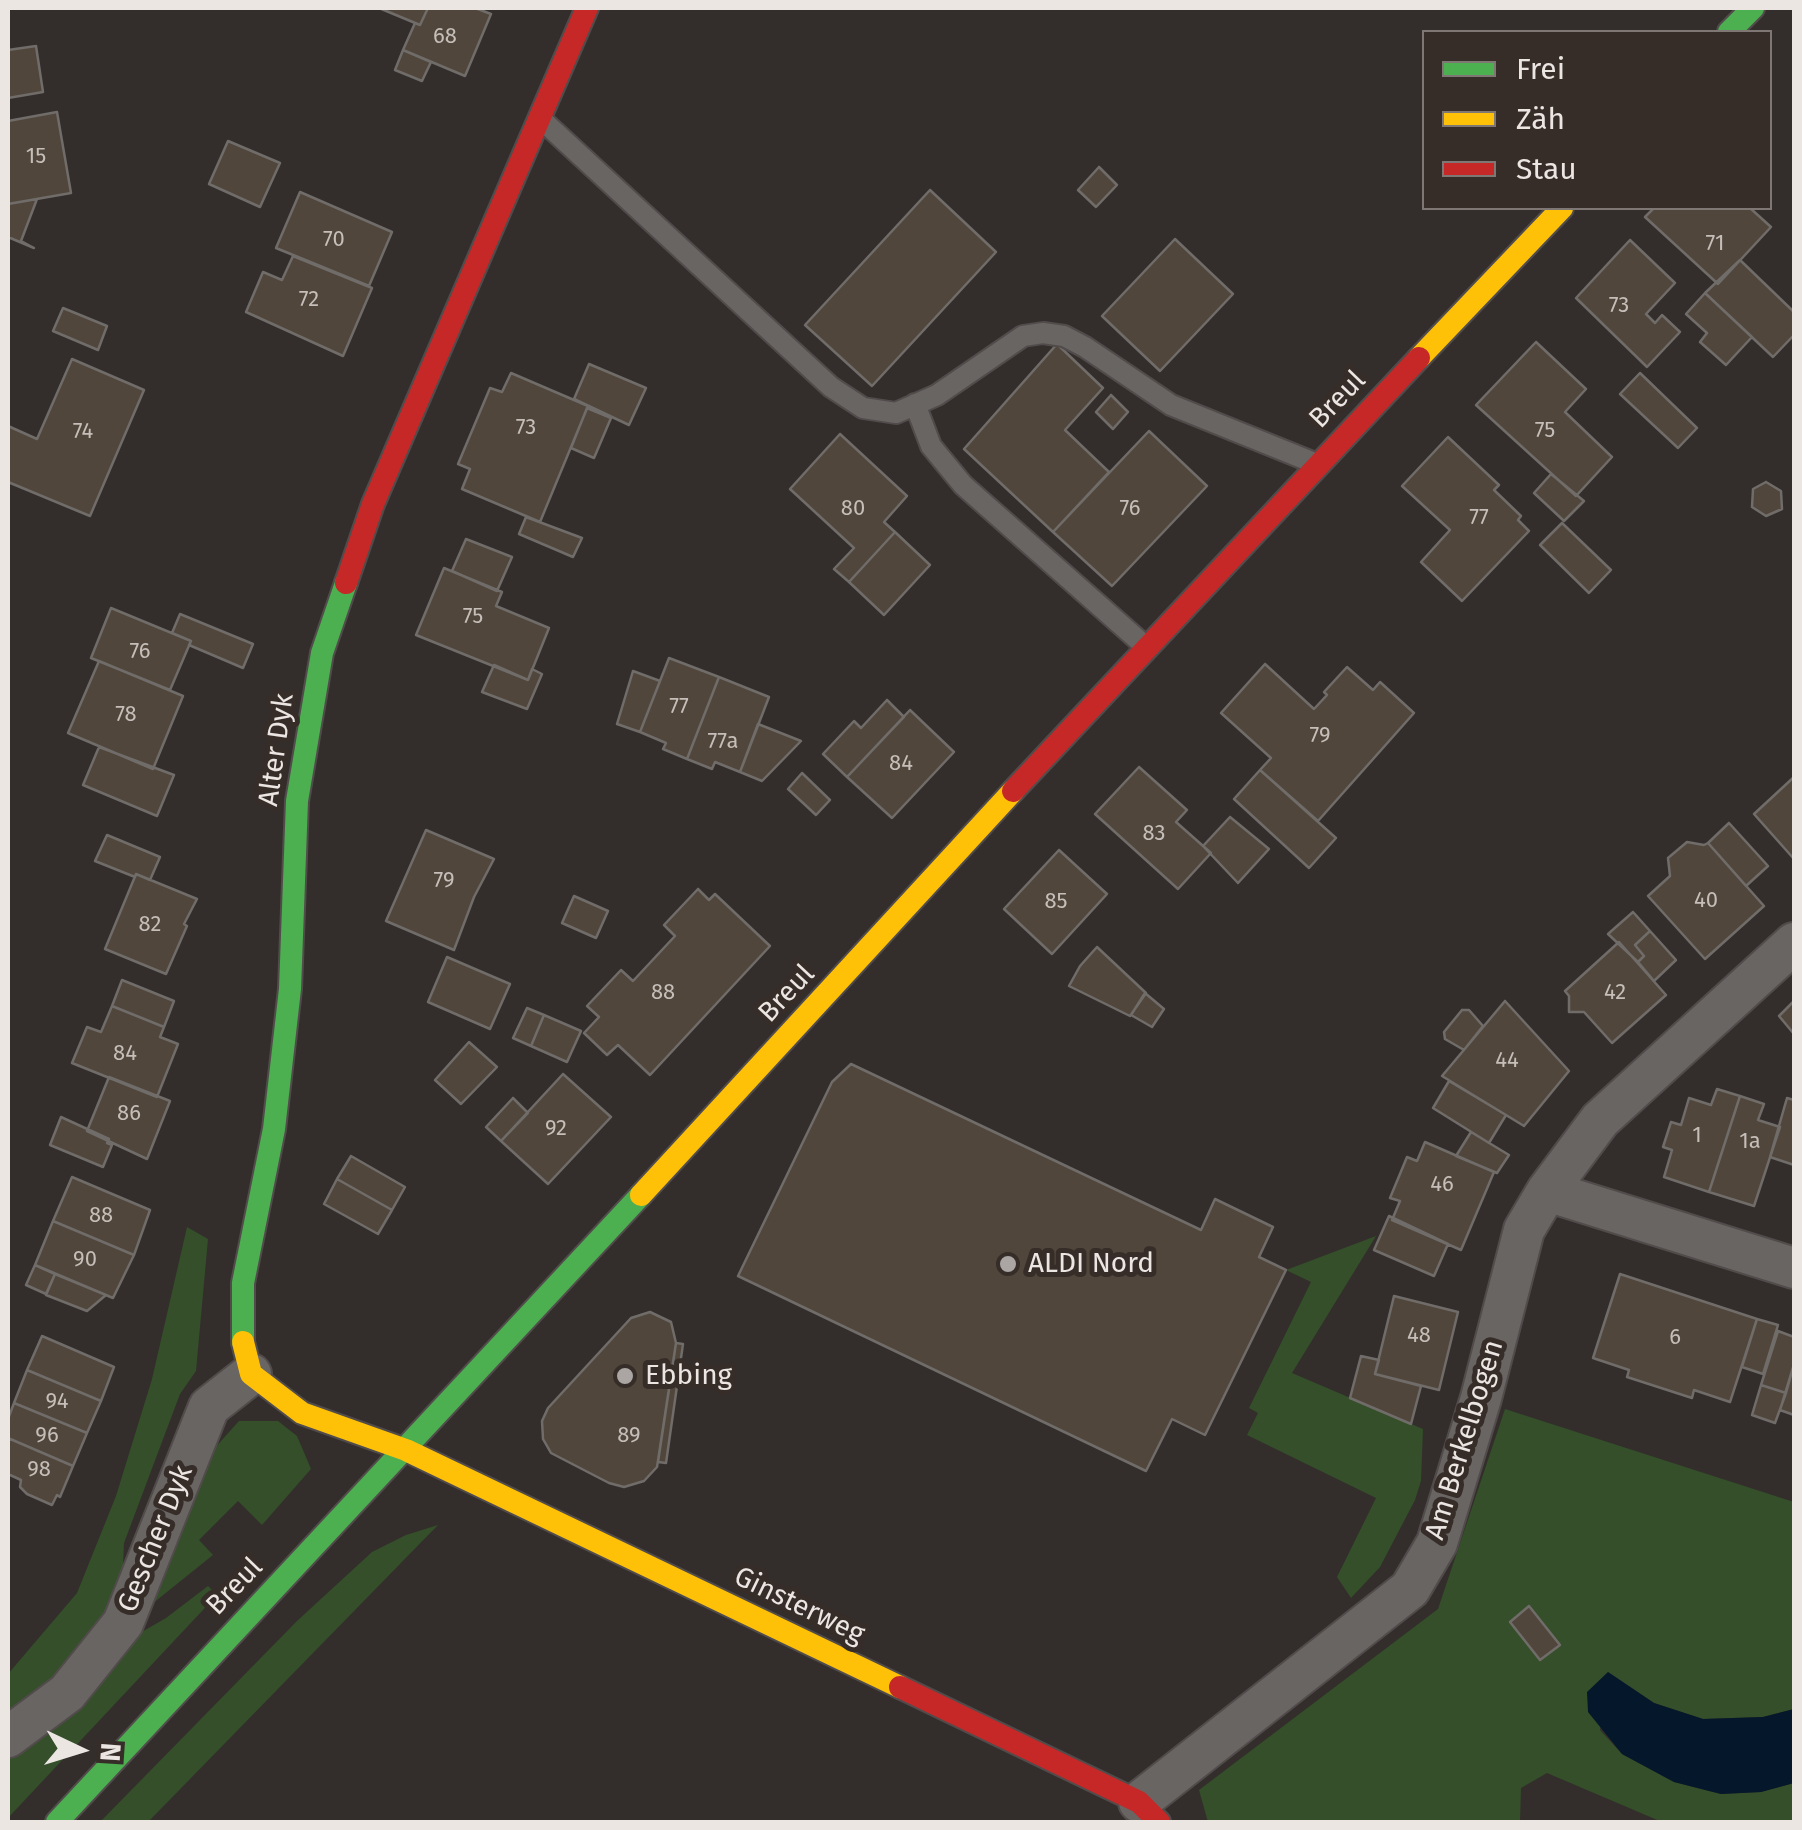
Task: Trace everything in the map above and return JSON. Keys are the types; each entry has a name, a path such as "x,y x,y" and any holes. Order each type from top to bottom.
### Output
{"street":[{"name":"Alter Dyk","path":"250,1374 241,1333 243,1283 274,1129 290,989 297,801 322,653 373,504 587,8"},
{"path":"1731,30 1754,8"},
{"name":"Breul","path":"57,1822 1147,648 1560,210"},
{"name":"Am Berkelbogen","path":"1149,1812 1410,1590 1437,1542 1481,1398 1524,1230 1600,1120 1794,943"},
{"path":"1548,1191 1794,1268"},
{"path":"250,1374 302,1414 406,1450"},
{"name":"Gescher Dyk","path":"8,1737 67,1693 123,1623 209,1408 250,1374"},
{"name":"Ginsterweg","path":"406,1450 1149,1812"}],"lane":[{"path":"540,119 831,387 862,408 896,413 938,395 1023,336 1043,333 1064,336 1085,347 1171,404 1318,465"},
{"path":"915,404 932,446 963,486 1147,648"}],"green space":[{"path":"187,1227 208,1239 196,1371 180,1394 124,1543 122,1587 59,1676 8,1716 8,1674 77,1593 116,1496 152,1379"},
{"path":"1376,1236 1292,1373 1423,1429 1421,1481 1415,1500 1380,1567 1351,1598 1337,1577 1376,1498 1247,1435 1258,1413 1249,1408 1311,1282 1286,1270"},
{"path":"1505,1409 1794,1502 1794,1709 1763,1717 1703,1719 1654,1703 1608,1672 1600,1730 1622,1754 1674,1782 1721,1794 1761,1792 1794,1783 1794,1822 1662,1822 1547,1773 1521,1788 1520,1822 1208,1822 1199,1790 1438,1609"},
{"path":"239,1421 278,1421 297,1436 311,1469 262,1525 238,1501 199,1540 213,1555 152,1604 212,1451"},
{"path":"438,1525 148,1822 100,1822 297,1621 372,1552"},
{"path":"208,1586 217,1595 8,1818 8,1758 70,1717 133,1637"}],"water":[{"path":"1608,1672 1654,1703 1703,1719 1763,1717 1794,1709 1794,1783 1761,1792 1721,1794 1674,1782 1622,1754 1588,1712 1587,1692"}],"building":[{"path":"379,8 428,8 420,25"},
{"path":"428,8 475,8 491,14 465,76 403,50 415,23 420,25"},
{"path":"36,46 43,92 8,98 8,50"},
{"path":"403,50 431,62 422,81 395,70"},
{"path":"57,112 71,193 8,204 8,121"},
{"path":"228,141 280,163 260,207 209,184"},
{"path":"1099,167 1117,185 1096,207 1078,190"},
{"path":"930,190 996,252 872,386 805,325"},
{"path":"300,192 392,232 369,286 276,248"},
{"path":"37,199 21,241 34,248 8,237 8,204"},
{"path":"1652,210 1752,210 1771,227 1718,284 1645,217"},
{"path":"1175,239 1233,294 1160,371 1102,316"},
{"path":"1630,240 1675,283 1646,314 1655,323 1662,315 1680,332 1647,367 1576,298"},
{"path":"293,256 372,288 343,356 246,312 263,272 282,280"},
{"path":"1740,260 1794,312 1794,335 1773,357 1705,293"},
{"path":"1705,293 1752,337 1726,365 1700,342 1707,333 1686,314"},
{"path":"63,308 107,326 98,350 53,331"},
{"path":"1536,342 1586,389 1565,412 1612,457 1576,496 1476,405"},
{"path":"1057,344 1103,388 1065,430 1109,472 1053,532 964,449"},
{"path":"72,359 144,390 90,516 8,482 8,426 37,439"},
{"path":"589,364 646,388 629,425 574,399"},
{"path":"511,373 588,406 540,522 462,489 470,469 458,464 490,388 502,392"},
{"path":"1640,373 1697,428 1678,448 1620,394"},
{"path":"1111,395 1128,412 1113,429 1096,412"},
{"path":"587,408 611,418 594,458 571,448"},
{"path":"1149,431 1207,486 1112,586 1053,532"},
{"path":"840,434 907,496 884,522 895,532 849,582 834,569 854,548 790,489"},
{"path":"1448,437 1499,485 1494,490 1521,516 1518,520 1529,531 1462,601 1421,562 1450,530 1402,486"},
{"path":"1551,474 1584,501 1564,521 1534,493"},
{"path":"1766,482 1781,491 1782,509 1766,516 1752,507 1753,489"},
{"path":"526,517 582,538 573,557 519,534"},
{"path":"1562,523 1611,570 1589,593 1540,545"},
{"path":"895,532 930,565 884,615 849,582"},
{"path":"466,539 512,557 497,591 452,571"},
{"path":"444,568 502,592 496,606 549,628 528,680 416,635"},
{"path":"111,608 191,641 170,690 91,658"},
{"path":"180,614 253,644 243,668 189,645 191,641 172,633"},
{"path":"669,658 719,677 687,759 663,749 666,743 640,732"},
{"path":"99,661 183,696 153,769 68,733"},
{"path":"1265,664 1314,709 1347,667 1373,690 1380,682 1414,713 1318,821 1260,770 1271,758 1221,713"},
{"path":"494,665 528,680 532,669 542,674 527,709 482,692"},
{"path":"633,671 660,681 640,732 617,724"},
{"path":"719,677 769,697 740,772 715,762 712,769 687,759"},
{"path":"887,700 904,717 847,777 823,754 854,721 861,728"},
{"path":"910,710 954,752 892,818 847,777"},
{"path":"758,724 801,741 762,781 740,772"},
{"path":"99,747 174,775 157,816 83,785"},
{"path":"1139,767 1187,810 1176,822 1211,853 1178,889 1095,814"},
{"path":"1260,770 1336,838 1309,868 1234,799"},
{"path":"802,773 830,800 816,815 788,789"},
{"path":"1794,777 1794,859 1754,814"},
{"path":"1230,817 1269,849 1238,883 1203,846"},
{"path":"1729,823 1768,866 1746,886 1708,843"},
{"path":"426,830 494,859 474,897 454,950 386,921"},
{"path":"107,835 160,857 150,880 95,861"},
{"path":"1687,842 1708,843 1764,906 1705,959 1648,896 1670,876 1668,858"},
{"path":"1059,850 1107,894 1052,954 1004,909"},
{"path":"136,874 197,899 166,974 105,949"},
{"path":"698,889 709,900 715,894 770,946 650,1075 618,1045 607,1055 584,1033 599,1017 587,1006 621,970 633,981 675,936 664,925"},
{"path":"574,896 608,911 596,938 562,923"},
{"path":"1633,912 1650,931 1635,945 1644,956 1638,962 1608,934"},
{"path":"1650,931 1676,960 1654,981 1638,962 1644,956 1635,945"},
{"path":"1619,942 1666,995 1612,1043 1584,1012 1569,1012 1565,991"},
{"path":"1097,947 1146,993 1130,1016 1069,986"},
{"path":"447,957 510,984 490,1029 428,1002"},
{"path":"122,980 174,1001 164,1027 112,1006"},
{"path":"1145,993 1164,1009 1152,1027 1131,1015"},
{"path":"1505,1001 1569,1071 1524,1126 1442,1076"},
{"path":"1794,1001 1794,1034 1779,1016"},
{"path":"112,1006 164,1027 160,1037 178,1044 157,1097 72,1063 87,1027 101,1032"},
{"path":"527,1008 544,1015 531,1046 513,1038"},
{"path":"1462,1010 1469,1010 1483,1026 1464,1050 1445,1039 1444,1032"},
{"path":"544,1015 581,1031 567,1062 531,1046"},
{"path":"469,1042 497,1067 461,1104 435,1080"},
{"name":"ALDI Nord","path":"851,1064 1201,1230 1215,1199 1273,1227 1259,1257 1286,1270 1205,1435 1172,1419 1146,1471 738,1276 832,1082"},
{"path":"563,1074 611,1117 548,1184 501,1141"},
{"path":"109,1077 170,1101 147,1159 87,1131"},
{"path":"1449,1081 1506,1115 1489,1143 1433,1108"},
{"path":"1717,1089 1740,1096 1709,1192 1664,1177 1672,1150 1663,1147 1671,1122 1681,1125 1689,1098 1711,1105"},
{"path":"1740,1096 1764,1104 1758,1120 1780,1127 1754,1206 1709,1192"},
{"path":"513,1098 528,1113 501,1141 486,1127"},
{"path":"1787,1098 1794,1100 1794,1165 1770,1157"},
{"path":"61,1117 109,1139 107,1143 112,1145 103,1167 50,1145"},
{"path":"1471,1132 1509,1155 1497,1173 1456,1156"},
{"path":"1425,1142 1494,1172 1461,1250 1392,1220 1400,1201 1390,1198 1407,1157 1417,1161"},
{"path":"351,1156 405,1187 392,1210 337,1179"},
{"path":"72,1177 150,1210 134,1255 53,1221"},
{"path":"337,1179 392,1210 378,1234 324,1204"},
{"path":"1389,1216 1448,1244 1434,1276 1374,1250"},
{"path":"53,1221 134,1255 113,1298 35,1265"},
{"path":"35,1265 55,1274 46,1294 26,1285"},
{"path":"55,1274 106,1295 87,1311 46,1295"},
{"path":"1620,1274 1757,1319 1730,1402 1694,1390 1692,1398 1627,1377 1629,1370 1593,1358"},
{"path":"1394,1296 1458,1312 1439,1390 1375,1374"},
{"name":"Ebbing","path":"650,1312 671,1322 676,1343 657,1467 644,1481 624,1487 551,1453 543,1439 542,1421 548,1408 631,1318"},
{"path":"1757,1319 1778,1325 1763,1374 1742,1367"},
{"path":"1778,1331 1794,1337 1794,1364 1786,1393 1761,1385"},
{"path":"42,1336 114,1367 101,1401 27,1370"},
{"path":"676,1343 683,1344 666,1463 658,1462"},
{"path":"1361,1356 1379,1360 1375,1374 1421,1386 1411,1424 1350,1398"},
{"path":"1794,1364 1794,1415 1780,1410"},
{"path":"27,1370 101,1401 87,1433 14,1403"},
{"path":"1761,1385 1786,1393 1775,1423 1752,1415"},
{"path":"14,1403 87,1433 73,1466 8,1438 8,1419"},
{"path":"8,1438 73,1466 60,1497 57,1495 52,1505 27,1494 20,1487 21,1480 8,1474"},
{"path":"1529,1606 1560,1645 1540,1660 1510,1622"}],"traffic: fast":[{"path":"1731,30 1753,8"},
{"path":"243,1342 243,1283 274,1129 290,989 297,801 322,653 346,583"},
{"path":"57,1822 641,1195"}],"traffic: slow":[{"path":"1419,358 1560,210"},
{"path":"641,1195 1013,791"},
{"path":"243,1342 251,1374 302,1413 406,1450 900,1687"}],"traffic: jam":[{"path":"346,583 373,504 587,8"},
{"path":"1013,791 1419,358"},
{"path":"900,1687 1139,1802 1159,1822"}],"place":[{"name":"ALDI Nord","path":"1008,1264"},
{"name":"Ebbing","path":"625,1376"}]}
